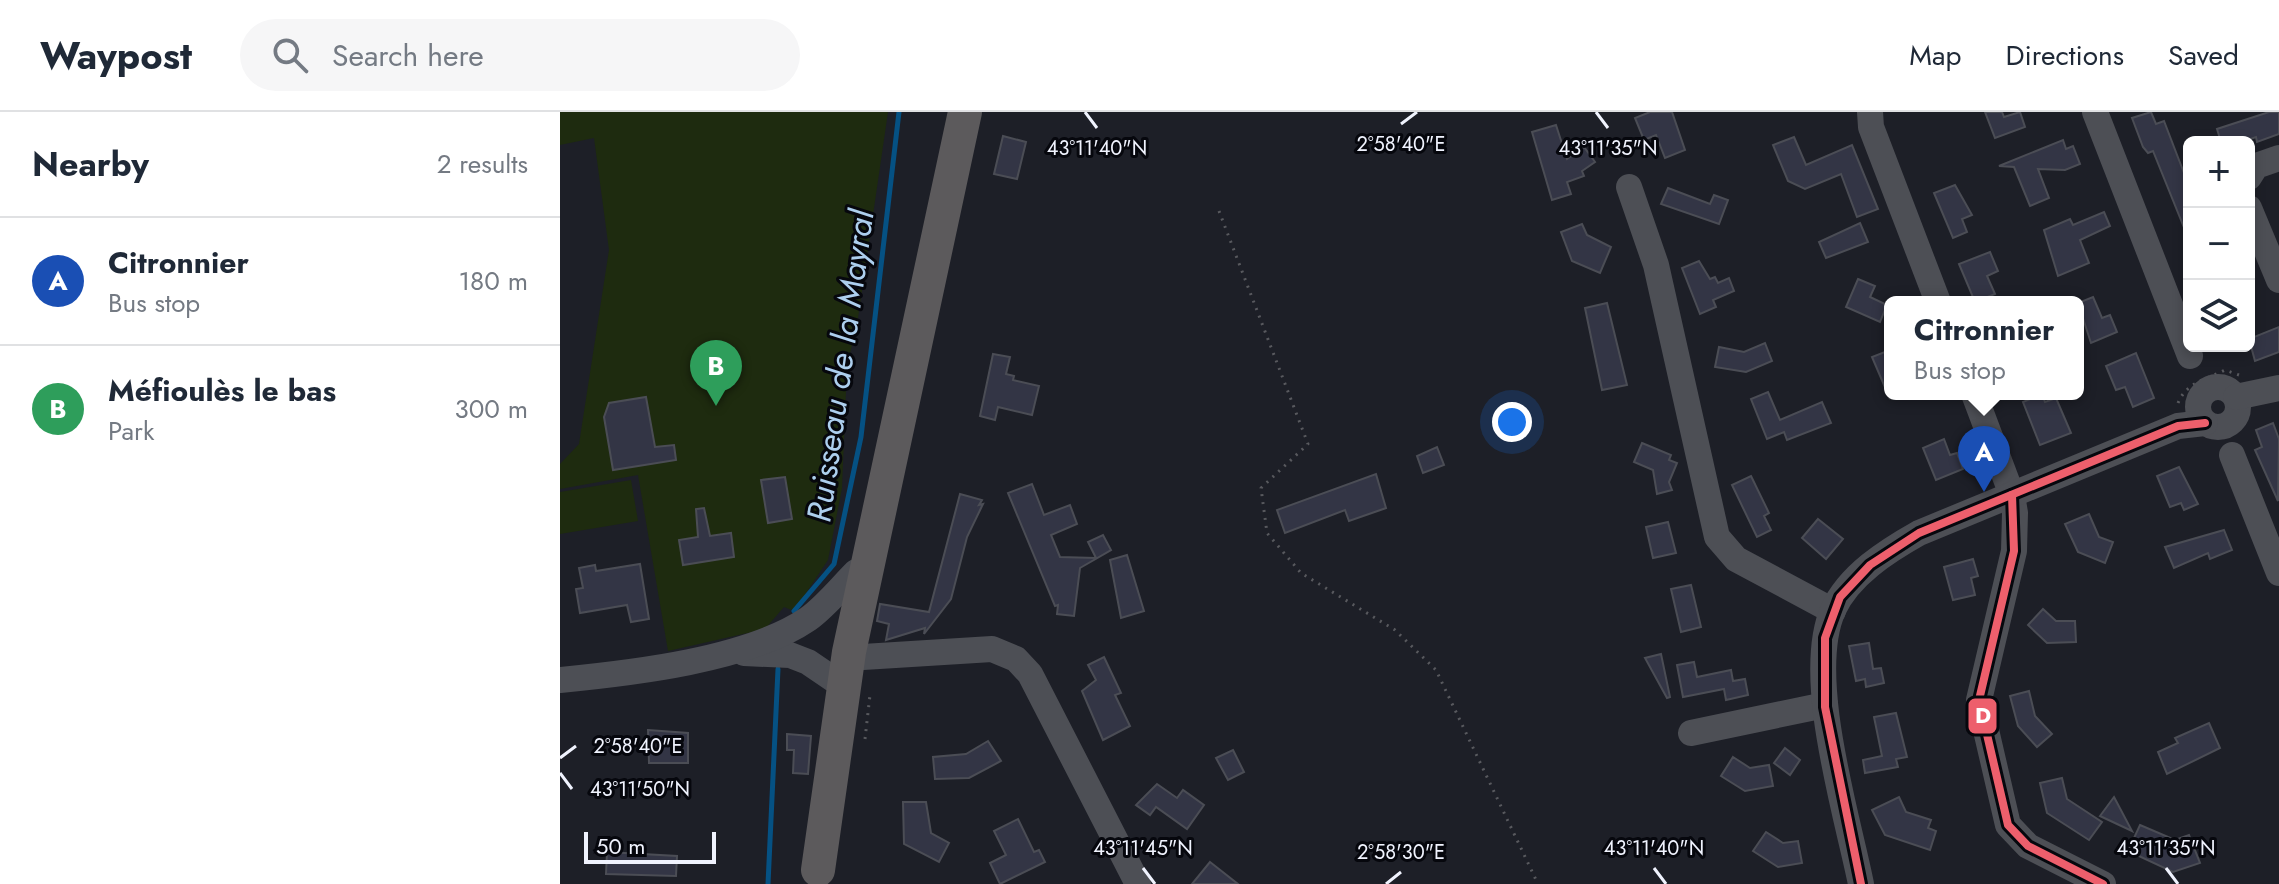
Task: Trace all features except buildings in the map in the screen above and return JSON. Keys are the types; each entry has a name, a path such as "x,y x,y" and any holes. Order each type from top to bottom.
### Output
{"main road":[{"path":"818,877 841,666 965,112"},
{"path":"841,666 838,640 892,448"}],"street":[{"path":"1870,112 1871,127 1936,296"},
{"path":"2095,112 2190,356 2225,400 2232,455 2279,573"},
{"path":"2255,168 2279,158"},
{"path":"1629,187 1656,265 1717,537 1736,559 1833,611"},
{"path":"2255,222 2279,280"},
{"path":"1976,400 2012,495 2014,551 1979,700 2008,825 2028,846 2103,884"},
{"path":"1861,884 1825,705 1823,683 1833,611 1864,571 1891,549 2173,418 2225,400"},
{"path":"560,680 733,652 777,636 809,618 856,572"},
{"path":"733,652 790,655 808,662 820,674 863,657 992,649 1016,659 1030,674 1138,884"},
{"path":"1691,733 1825,705"}],"path":[{"path":"1219,211 1308,444 1261,488 1267,533 1301,573 1395,630 1436,670 1538,884"},
{"path":"2173,418 2184,389 2225,400"}],"green space":[{"path":"560,112 888,112 858,318 847,367 842,488 828,560 794,611 784,607 765,629 668,651 638,475 560,489 560,464 579,444 609,250 594,138 560,145"},
{"path":"631,480 638,521 560,534 560,492"}],"waterway":[{"name":"Ruisseau de la Mayral","path":"794,611 834,564 861,437 899,112"},
{"name":"Ruisseau de la Mayral","path":"768,884 778,669"}],"transit line":[{"name":"D","path":"1861,884 1825,707 1825,638 1840,597 1870,565 1919,533 2178,426 2205,423"},
{"name":"D","path":"2012,495 2014,551 1979,700 2008,825 2028,846 2103,884"}],"place":[{"name":"Méfioulès le bas","path":"716,406"},
{"name":"Citronnier","path":"1984,492"}]}
